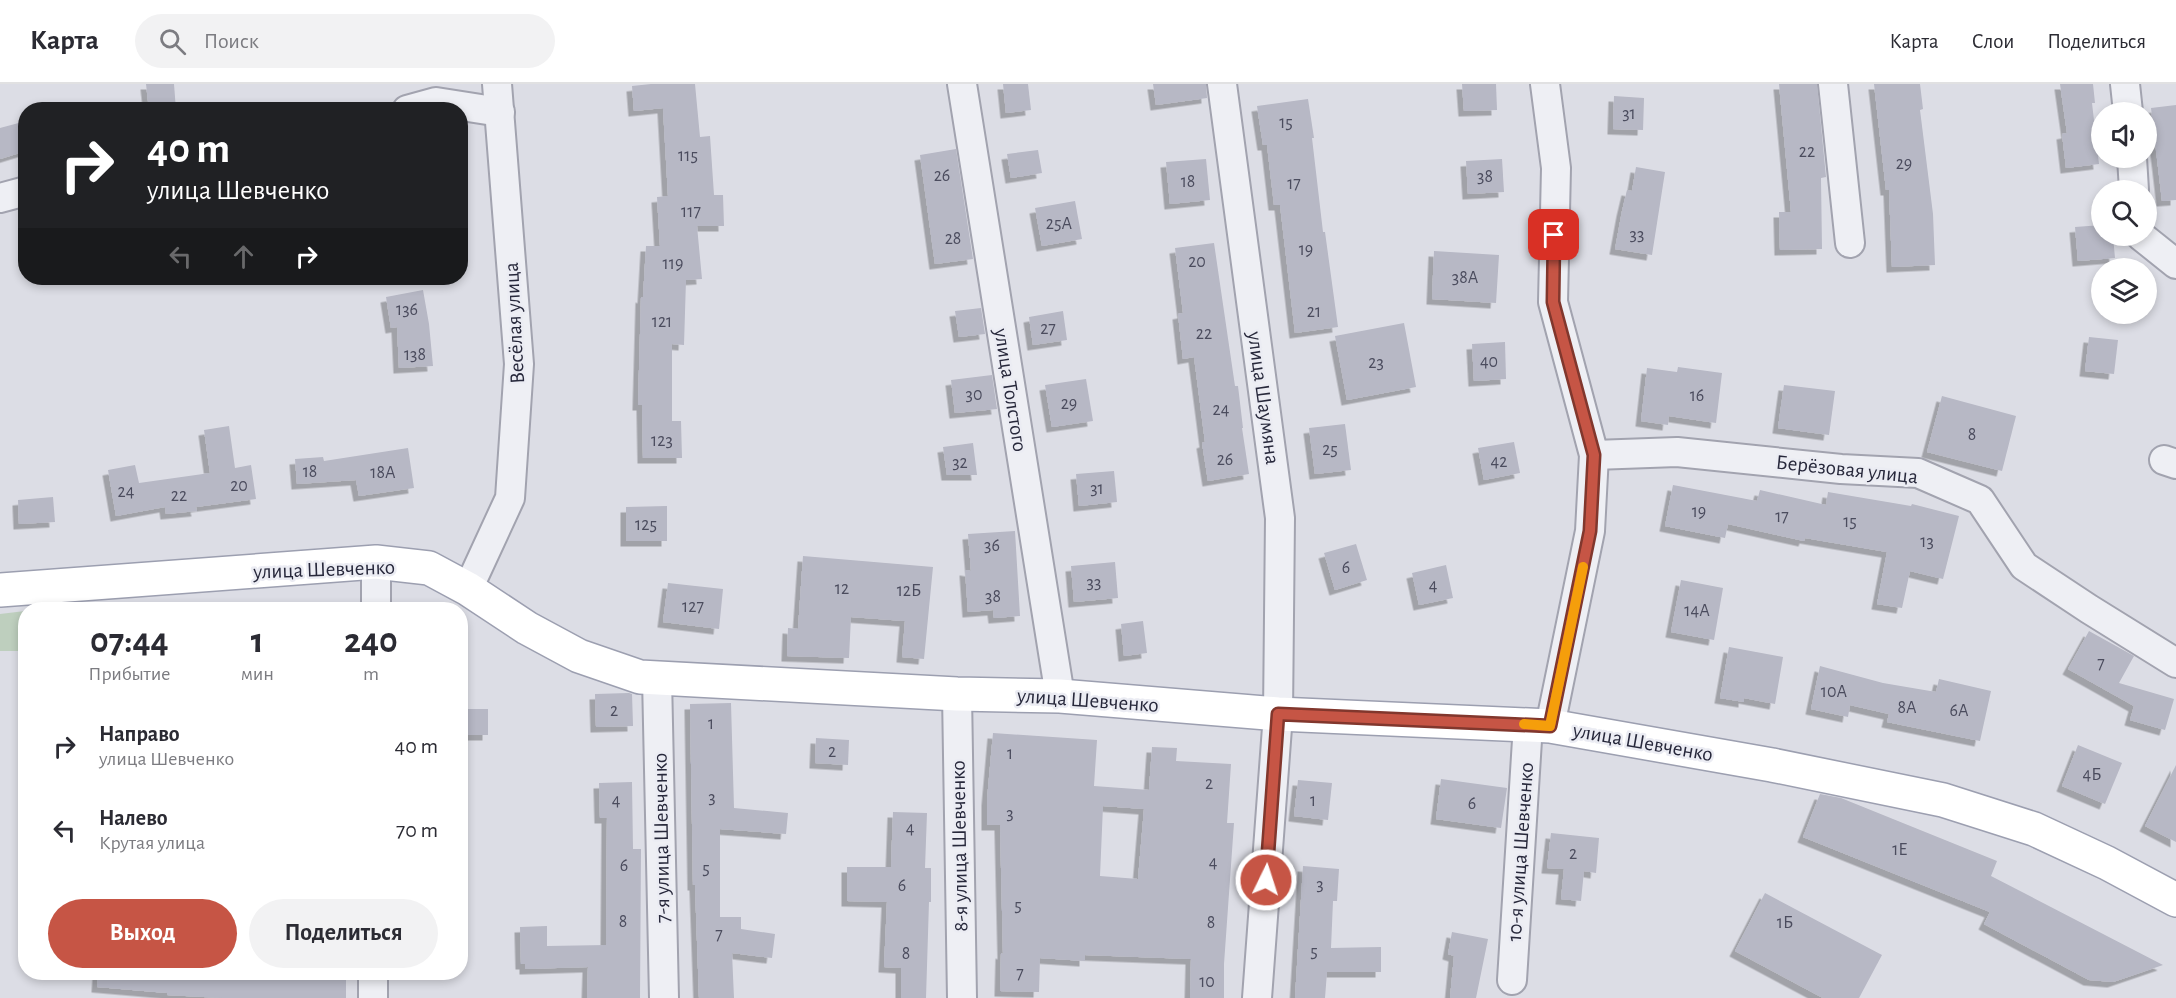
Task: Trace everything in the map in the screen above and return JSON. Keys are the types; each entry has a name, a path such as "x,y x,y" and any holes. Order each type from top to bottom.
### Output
{"main road":[{"name":"улица Шевченко","path":"0,590 376,562 429,568 579,656 640,677 957,694 1060,696 1278,714 1539,725 1761,763 1943,800 2034,829 2107,863 2176,900"}],"street":[{"name":"улица Толстого","path":"962,84 1060,696"},
{"name":"улица Шаумяна","path":"1221,84 1280,518 1278,714 1257,998"},
{"name":"10-я улица Шевченко","path":"1512,980 1539,725 1590,531 1594,455 1553,302 1556,168 1545,84"},
{"path":"1833,84 1850,243"},
{"path":"2125,84 2127,102"},
{"path":"436,102 499,98"},
{"name":"Весёлая улица","path":"468,589 510,498 519,373 499,98"},
{"path":"0,198 18,193"},
{"path":"2154,246 2176,264"},
{"name":"Берёзовая улица","path":"1594,455 1677,452 1841,468 1918,472 1980,500 2024,566 2176,663"},
{"path":"376,562 376,602"},
{"name":"7-я улица Шевченко","path":"657,678 664,998"},
{"name":"8-я улица Шевченко","path":"957,694 962,998"},
{"path":"373,980 373,998"}],"green space":[{"path":"18,612 18,651 0,651 0,614"}],"building":[{"path":"146,84 174,84 175,102 148,102"},
{"path":"695,84 700,137 710,136 714,195 723,195 724,226 697,226 702,279 686,280 684,345 672,344 672,421 681,421 682,458 643,458 642,405 638,405 641,297 643,298 646,246 660,246 657,197 668,196 663,108 634,111 632,86"},
{"path":"1003,84 1028,84 1031,110 1006,113"},
{"path":"1153,84 1206,84 1207,98 1156,105"},
{"path":"1462,84 1496,84 1497,110 1464,111"},
{"path":"1779,84 1817,84 1826,177 1821,178 1822,249 1780,250 1779,212 1791,212"},
{"path":"1874,84 1920,84 1923,109 1920,110 1933,214 1935,265 1892,267 1889,190 1886,190"},
{"path":"2060,84 2093,84 2095,102 2091,102 2091,165 2066,168 2062,134 2067,133"},
{"path":"1614,96 1644,98 1643,130 1613,129"},
{"path":"1308,99 1323,232 1325,232 1338,327 1295,333 1280,205 1274,205 1267,145 1263,145 1257,106"},
{"path":"2176,105 2176,200 2162,201 2157,159 2157,107"},
{"path":"18,123 18,153 0,159 0,128"},
{"path":"956,149 973,259 935,264 920,155"},
{"path":"1038,150 1042,173 1011,178 1007,154"},
{"path":"1206,159 1210,200 1170,204 1166,162"},
{"path":"1502,159 1504,192 1468,194 1466,161"},
{"path":"1636,167 1665,172 1652,255 1615,249 1627,190 1632,191"},
{"path":"1075,201 1082,239 1042,246 1035,208"},
{"path":"2091,226 2091,246 2114,246 2115,258 2091,258 2091,260 2078,261 2075,227"},
{"path":"1214,243 1235,386 1238,386 1249,474 1208,481 1194,357 1183,359 1178,314 1183,313 1175,248"},
{"path":"1434,251 1499,255 1496,303 1432,299"},
{"path":"423,290 433,366 399,368 397,327 391,328 386,297"},
{"path":"981,308 985,334 959,337 955,311"},
{"path":"1063,311 1067,340 1033,345 1029,317"},
{"path":"1404,323 1416,387 1347,400 1335,336"},
{"path":"2089,337 2118,340 2114,374 2085,371"},
{"path":"1505,342 1506,379 1474,381 1472,344"},
{"path":"1678,367 1722,373 1716,423 1669,416 1668,425 1641,421 1647,368 1677,372"},
{"path":"992,375 997,409 955,413 951,380"},
{"path":"1086,379 1093,421 1052,427 1045,385"},
{"path":"1784,385 1835,391 1829,435 1778,428"},
{"path":"1942,396 2016,416 2002,471 1927,452"},
{"path":"1345,424 1351,470 1315,474 1309,428"},
{"path":"229,426 235,468 251,465 256,499 196,507 197,511 166,514 165,507 116,516 108,470 135,465 139,483 210,473 204,430"},
{"path":"1514,442 1520,473 1484,480 1478,448"},
{"path":"973,443 977,475 947,475 943,447"},
{"path":"408,448 414,488 359,496 356,480 297,484 295,459 323,457 324,461"},
{"path":"1114,471 1117,502 1079,506 1076,474"},
{"path":"1673,485 1757,501 1760,490 1826,505 1828,492 1911,506 1912,504 1959,516 1943,579 1910,571 1902,608 1877,604 1887,552 1805,538 1804,541 1728,524 1725,538 1665,526"},
{"path":"53,497 55,522 19,524 18,500"},
{"path":"667,506 667,541 626,541 626,507"},
{"path":"1015,531 1020,616 994,618 993,610 968,612 965,570 971,571 968,534"},
{"path":"1356,544 1367,580 1335,590 1324,553"},
{"path":"803,556 933,567 924,659 902,657 905,621 851,617 849,658 787,656 788,628 798,629"},
{"path":"1115,562 1118,598 1074,602 1071,566"},
{"path":"1446,565 1453,598 1419,605 1412,573"},
{"path":"1681,580 1723,588 1714,640 1671,632"},
{"path":"668,583 723,589 719,629 663,622"},
{"path":"1143,621 1147,653 1124,656 1121,624"},
{"path":"2089,631 2134,656 2119,683 2174,699 2165,730 2130,720 2134,706 2068,669"},
{"path":"1729,647 1783,657 1775,704 1744,698 1744,702 1720,698"},
{"path":"1820,666 1883,683 1936,692 1939,679 1991,691 1980,741 1887,722 1889,714 1850,705 1848,717 1811,709"},
{"path":"595,694 632,694 633,726 596,727"},
{"path":"731,703 734,808 788,813 786,834 720,829 720,917 741,917 741,929 775,934 772,958 732,953 734,998 699,998 695,885 693,885 690,704"},
{"path":"468,709 488,709 488,735 468,735"},
{"path":"993,733 1097,740 1094,786 1149,790 1152,747 1177,748 1176,761 1231,764 1227,823 1234,823 1224,964 1224,998 1190,998 1191,959 1085,955 1085,961 1040,958 1039,992 1000,991 1001,953 1003,954 1000,825 987,825","holes":["1103,806 1144,809 1138,879 1100,876"]},
{"path":"816,738 849,740 848,765 815,763"},
{"path":"2078,745 2122,763 2105,804 2062,786"},
{"path":"2176,765 2176,842 2145,826"},
{"path":"1441,779 1507,788 1501,828 1436,819"},
{"path":"1298,780 1332,783 1328,820 1294,816"},
{"path":"632,782 633,849 641,849 640,998 587,998 588,967 525,969 525,964 521,964 520,927 547,926 547,946 606,945 607,818 600,818 599,783"},
{"path":"1820,794 1841,798 1997,861 1991,876 2163,965 2113,982 2089,980 1984,924 1990,912 1803,837"},
{"path":"893,812 927,813 925,868 931,868 931,902 929,902 926,998 901,998 901,968 884,967 887,902 847,901 847,867 891,867"},
{"path":"1551,833 1599,838 1596,873 1584,871 1581,901 1561,899 1564,869 1547,868"},
{"path":"1303,866 1339,869 1337,901 1333,901 1331,948 1381,947 1381,972 1327,972 1325,998 1295,998"},
{"path":"1765,893 1882,955 1859,998 1823,998 1735,951"},
{"path":"1452,932 1488,939 1476,998 1450,998 1454,956 1448,954"},
{"path":"97,980 346,980 346,998 222,998 167,995 167,993 97,987"}],"slow traffic":[{"path":"1524,724 1550,726 1583,567"}],"route":[{"path":"1266,880 1278,714 1550,726 1590,531 1594,455 1553,302 1554,235"}]}
